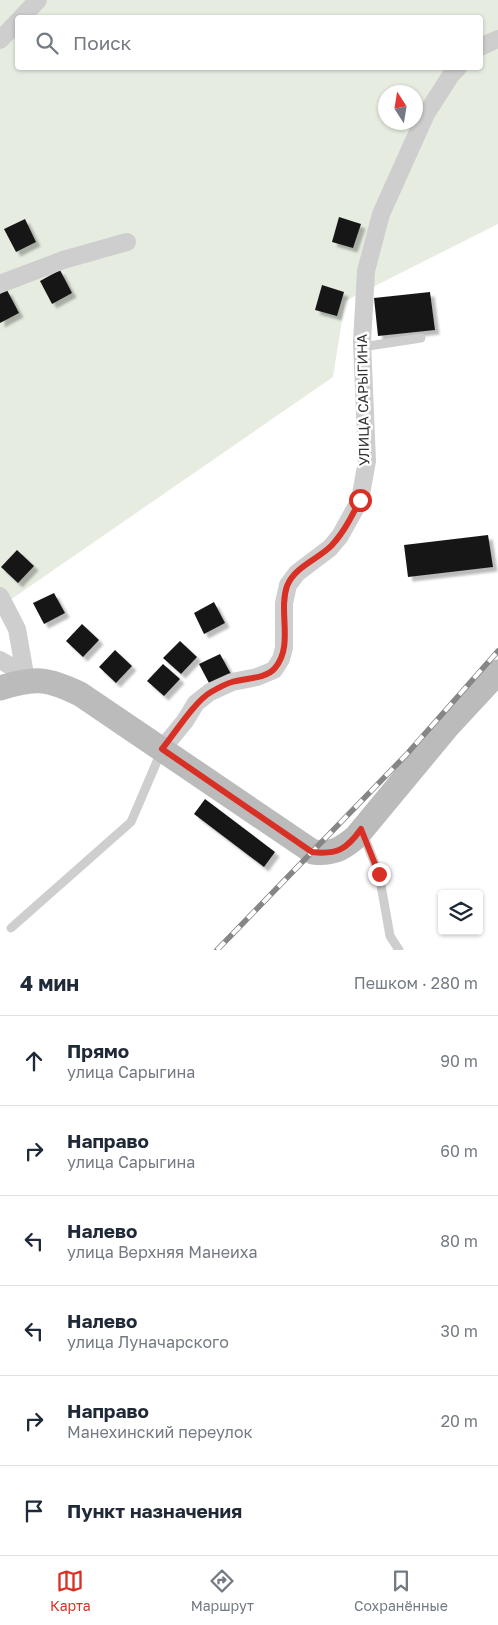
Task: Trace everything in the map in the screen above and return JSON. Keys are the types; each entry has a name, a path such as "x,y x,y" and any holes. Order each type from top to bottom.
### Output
{"main road":[{"path":"0,688 30,677 55,682 80,694 312,852 329,854 343,849 448,726 498,672"}],"street":[{"path":"24,15 38,0"},
{"path":"0,40 15,25"},
{"path":"483,46 498,39"},
{"name":"УЛИЦА САРЫГИНА","path":"162,749 186,721 196,703 210,692 232,682 256,677 274,670 281,659 284,648 284,603 288,585 297,573 330,548 340,536 360,500 366,460 362,303 366,271 381,214 426,114 456,70"},
{"path":"0,284 63,260 126,242"},
{"path":"0,596 17,629 30,677"},
{"path":"0,660 30,677"}],"lane":[{"path":"362,347 420,338"},
{"path":"11,928 131,822 162,749"},
{"path":"361,829 379,874 390,936 399,950"}],"shaded area":[{"path":"0,0 498,0 498,224 345,301 333,377 0,607"}],"building":[{"path":"339,217 361,224 353,248 332,242"},
{"path":"25,219 36,242 16,252 4,229"},
{"path":"60,270 72,293 52,304 40,281"},
{"path":"322,285 344,292 337,316 315,310"},
{"path":"7,290 19,313 0,323 0,294"},
{"path":"430,292 435,330 378,336 374,298"},
{"path":"488,535 493,567 408,577 404,545"},
{"path":"17,550 34,566 18,583 1,567"},
{"path":"54,593 65,613 44,624 33,603"},
{"path":"214,602 225,623 204,634 194,613"},
{"path":"82,624 99,640 83,657 66,641"},
{"path":"180,641 197,657 181,674 163,658"},
{"path":"115,650 132,666 116,683 99,667"},
{"path":"220,654 231,674 210,685 199,664"},
{"path":"163,664 180,679 164,696 147,681"},
{"path":"205,799 275,852 264,867 194,814"}],"railway":[{"path":"217,950 406,755 498,651"}],"route":[{"path":"360,500 340,536 330,548 310,560 288,585 284,603 284,648 281,659 274,670 256,677 232,682 210,692 196,703 186,721 162,749 312,852 329,854 343,849 356,837 361,829 379,874"}]}
